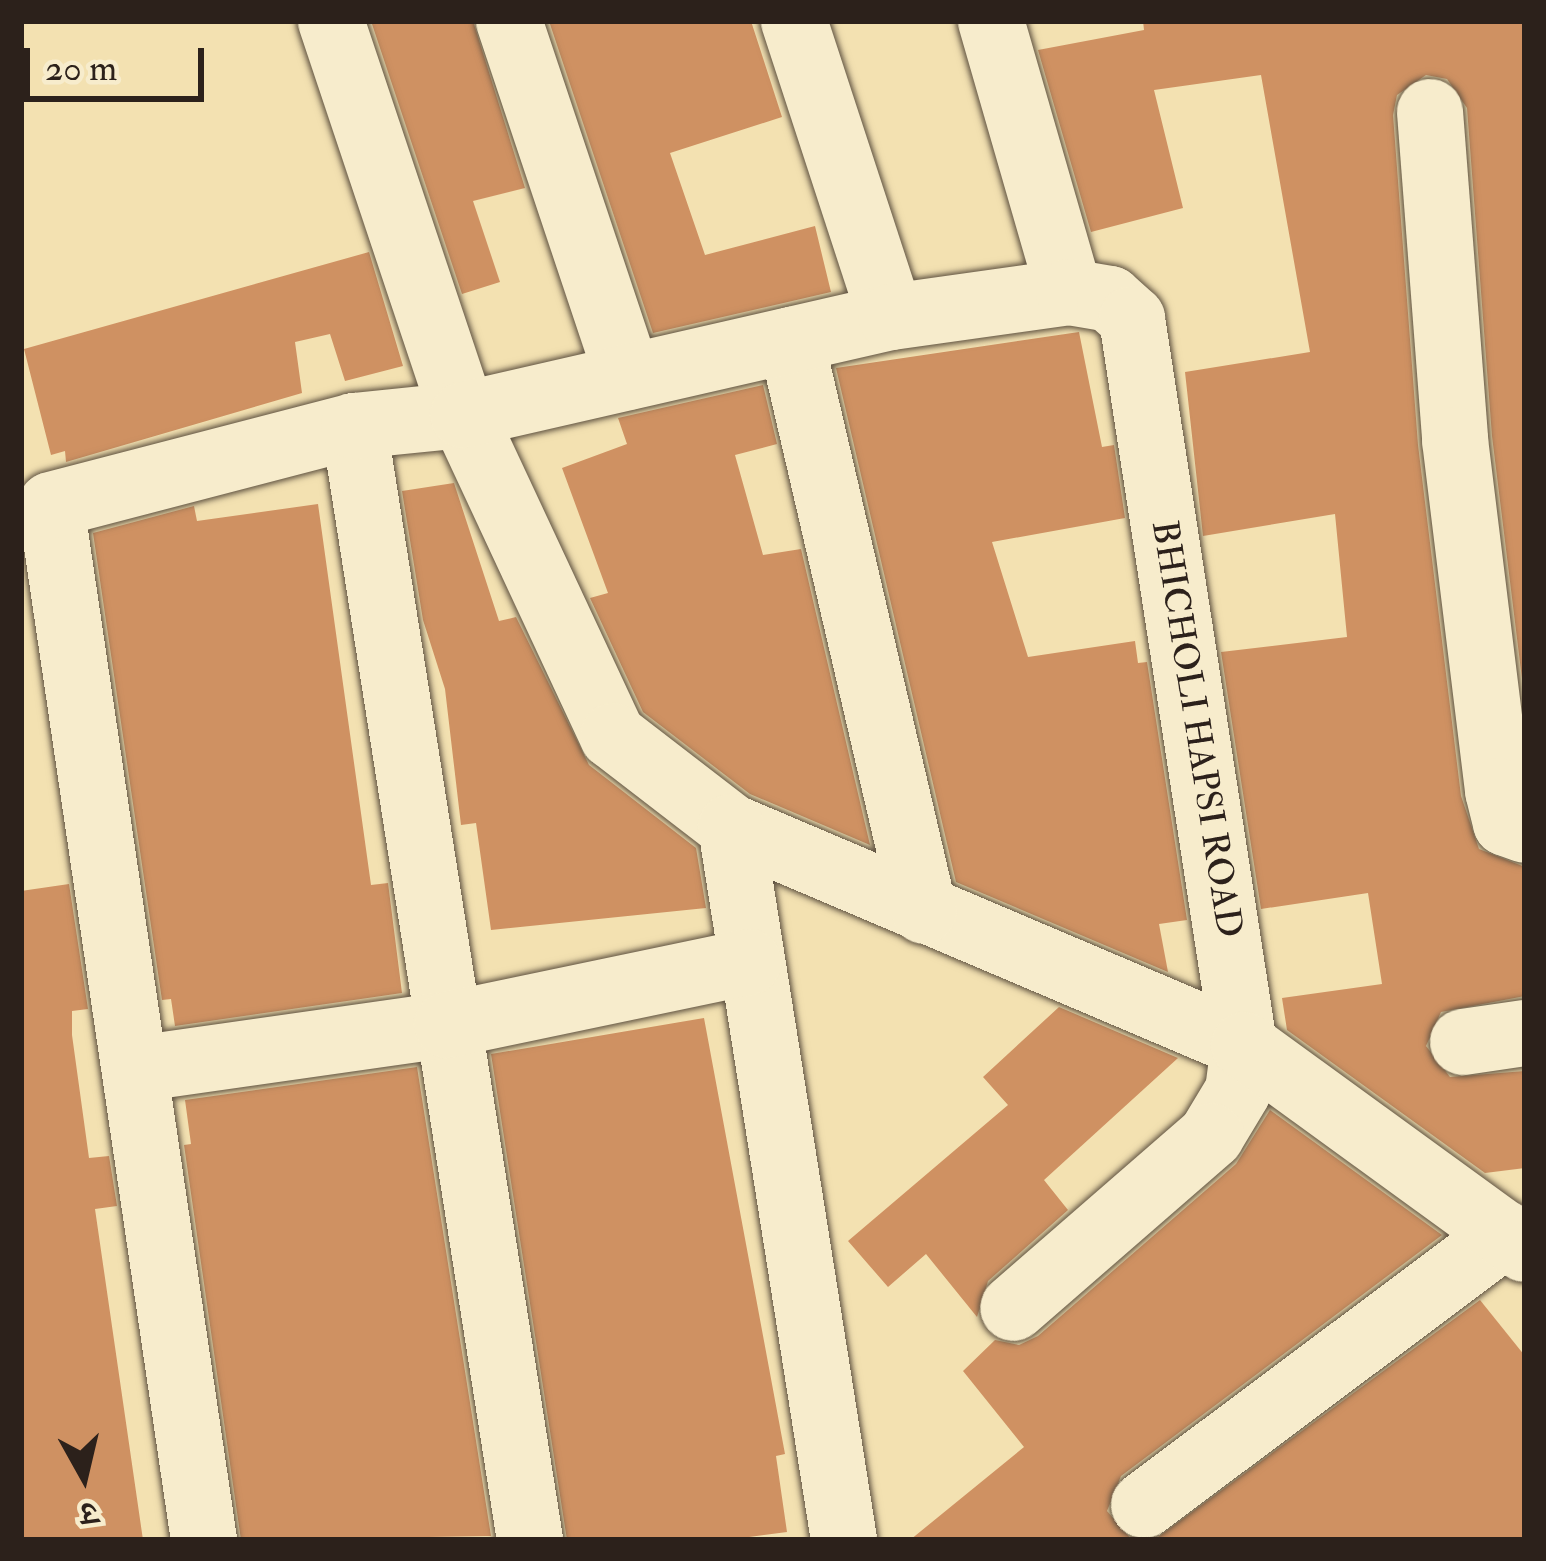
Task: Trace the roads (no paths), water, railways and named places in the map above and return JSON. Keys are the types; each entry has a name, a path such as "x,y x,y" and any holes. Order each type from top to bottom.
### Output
{"street":[{"path":"331,21 463,415 613,736 731,826 1244,1045 1515,1242 1144,1504"},
{"path":"509,21 628,377"},
{"path":"794,21 891,316"},
{"path":"991,21 1069,292"},
{"path":"1430,112 1455,440 1498,790 1506,823 1525,830"},
{"name":"BHICHOLI HAPSI ROAD","path":"136,1069 51,506 354,427 463,415 891,316 1069,292 1110,299 1132,319 1244,1045"},
{"path":"791,340 924,911"},
{"path":"354,427 530,1540"},
{"path":"731,826 748,962 844,1540"},
{"path":"204,1540 136,1069 447,1025 748,962"},
{"path":"1013,1308 1211,1136 1238,1091 1244,1045"}]}
